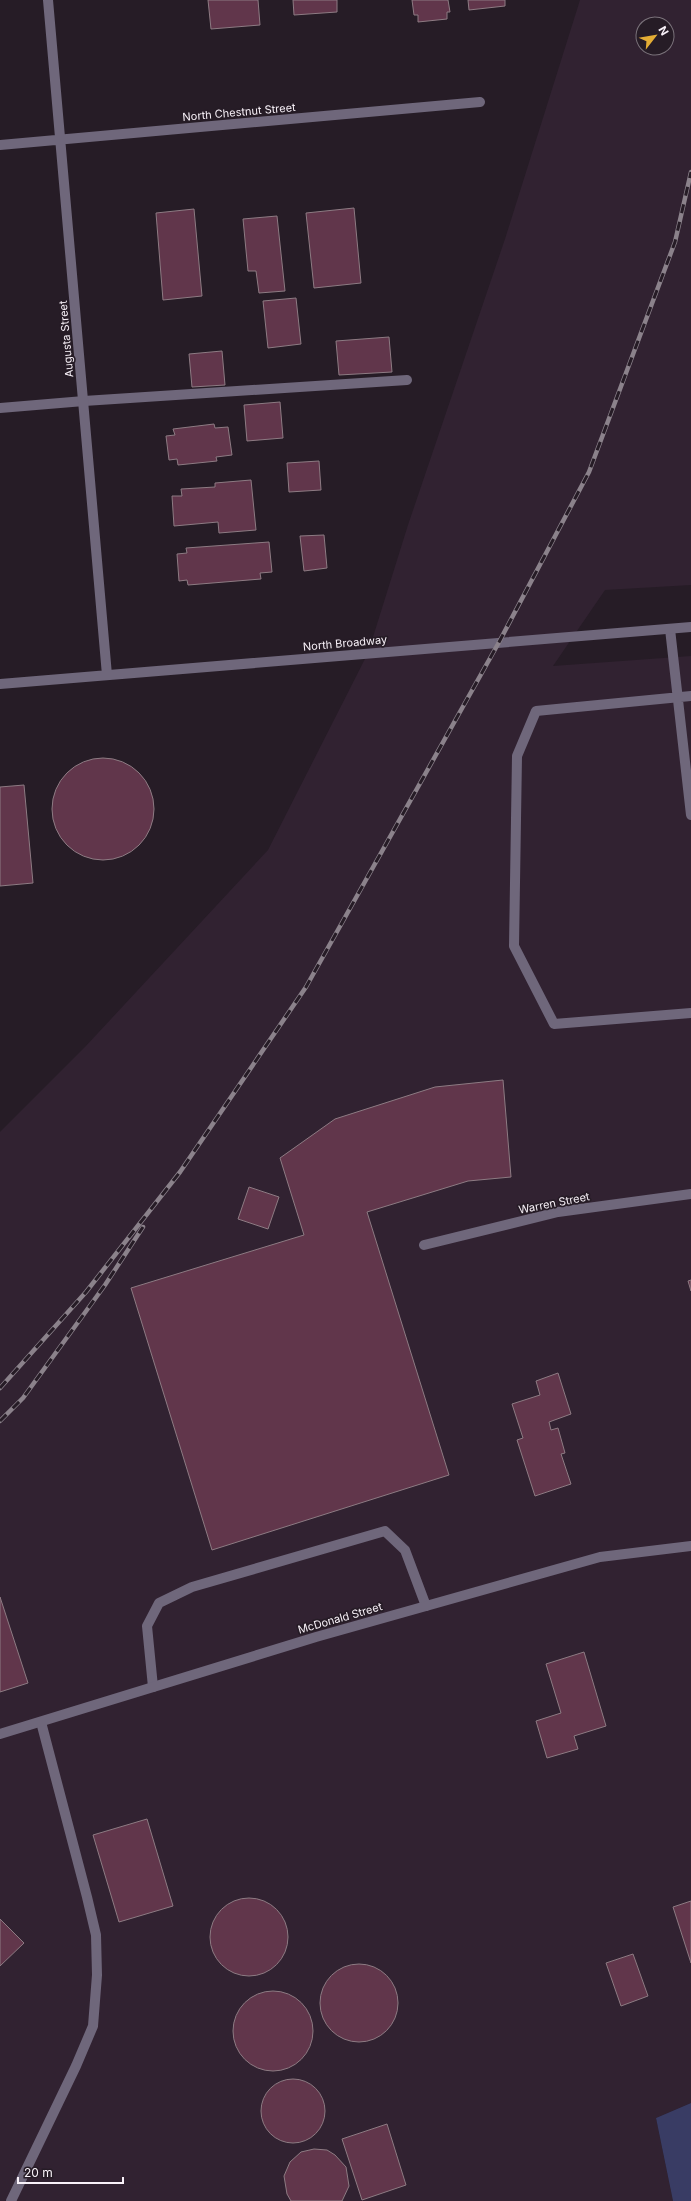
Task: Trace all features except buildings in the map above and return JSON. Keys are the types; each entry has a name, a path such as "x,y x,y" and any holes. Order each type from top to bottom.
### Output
{"street":[{"name":"Augusta Street","path":"48,0 107,675"},
{"name":"North Chestnut Street","path":"0,145 480,102"},
{"path":"0,408 84,401 407,380"},
{"name":"North Broadway","path":"0,684 691,627"},
{"path":"670,629 691,815"},
{"path":"691,696 536,711 517,756 514,946 554,1024 691,1013"},
{"name":"Warren Street","path":"424,1245 558,1212 691,1194"},
{"path":"153,1687 147,1626 159,1603 192,1587 386,1531 405,1550 426,1606"},
{"name":"McDonald Street","path":"0,1734 316,1637 600,1557 691,1546"},
{"path":"10,2201 76,2066 93,2026 97,1975 96,1935 41,1722"}],"shaded area":[{"path":"580,0 691,0 691,585 605,590 553,666 691,656 691,2103 656,2118 673,2201 0,2201 0,1132 85,1047 268,850 368,653 408,525 505,239"}],"water":[{"path":"691,2103 691,2201 673,2201 656,2118"}],"railway":[{"path":"0,1388 86,1292 180,1172 306,987 498,644 589,472 675,242 691,172"},
{"path":"0,1421 23,1398 105,1285 143,1227"}]}
